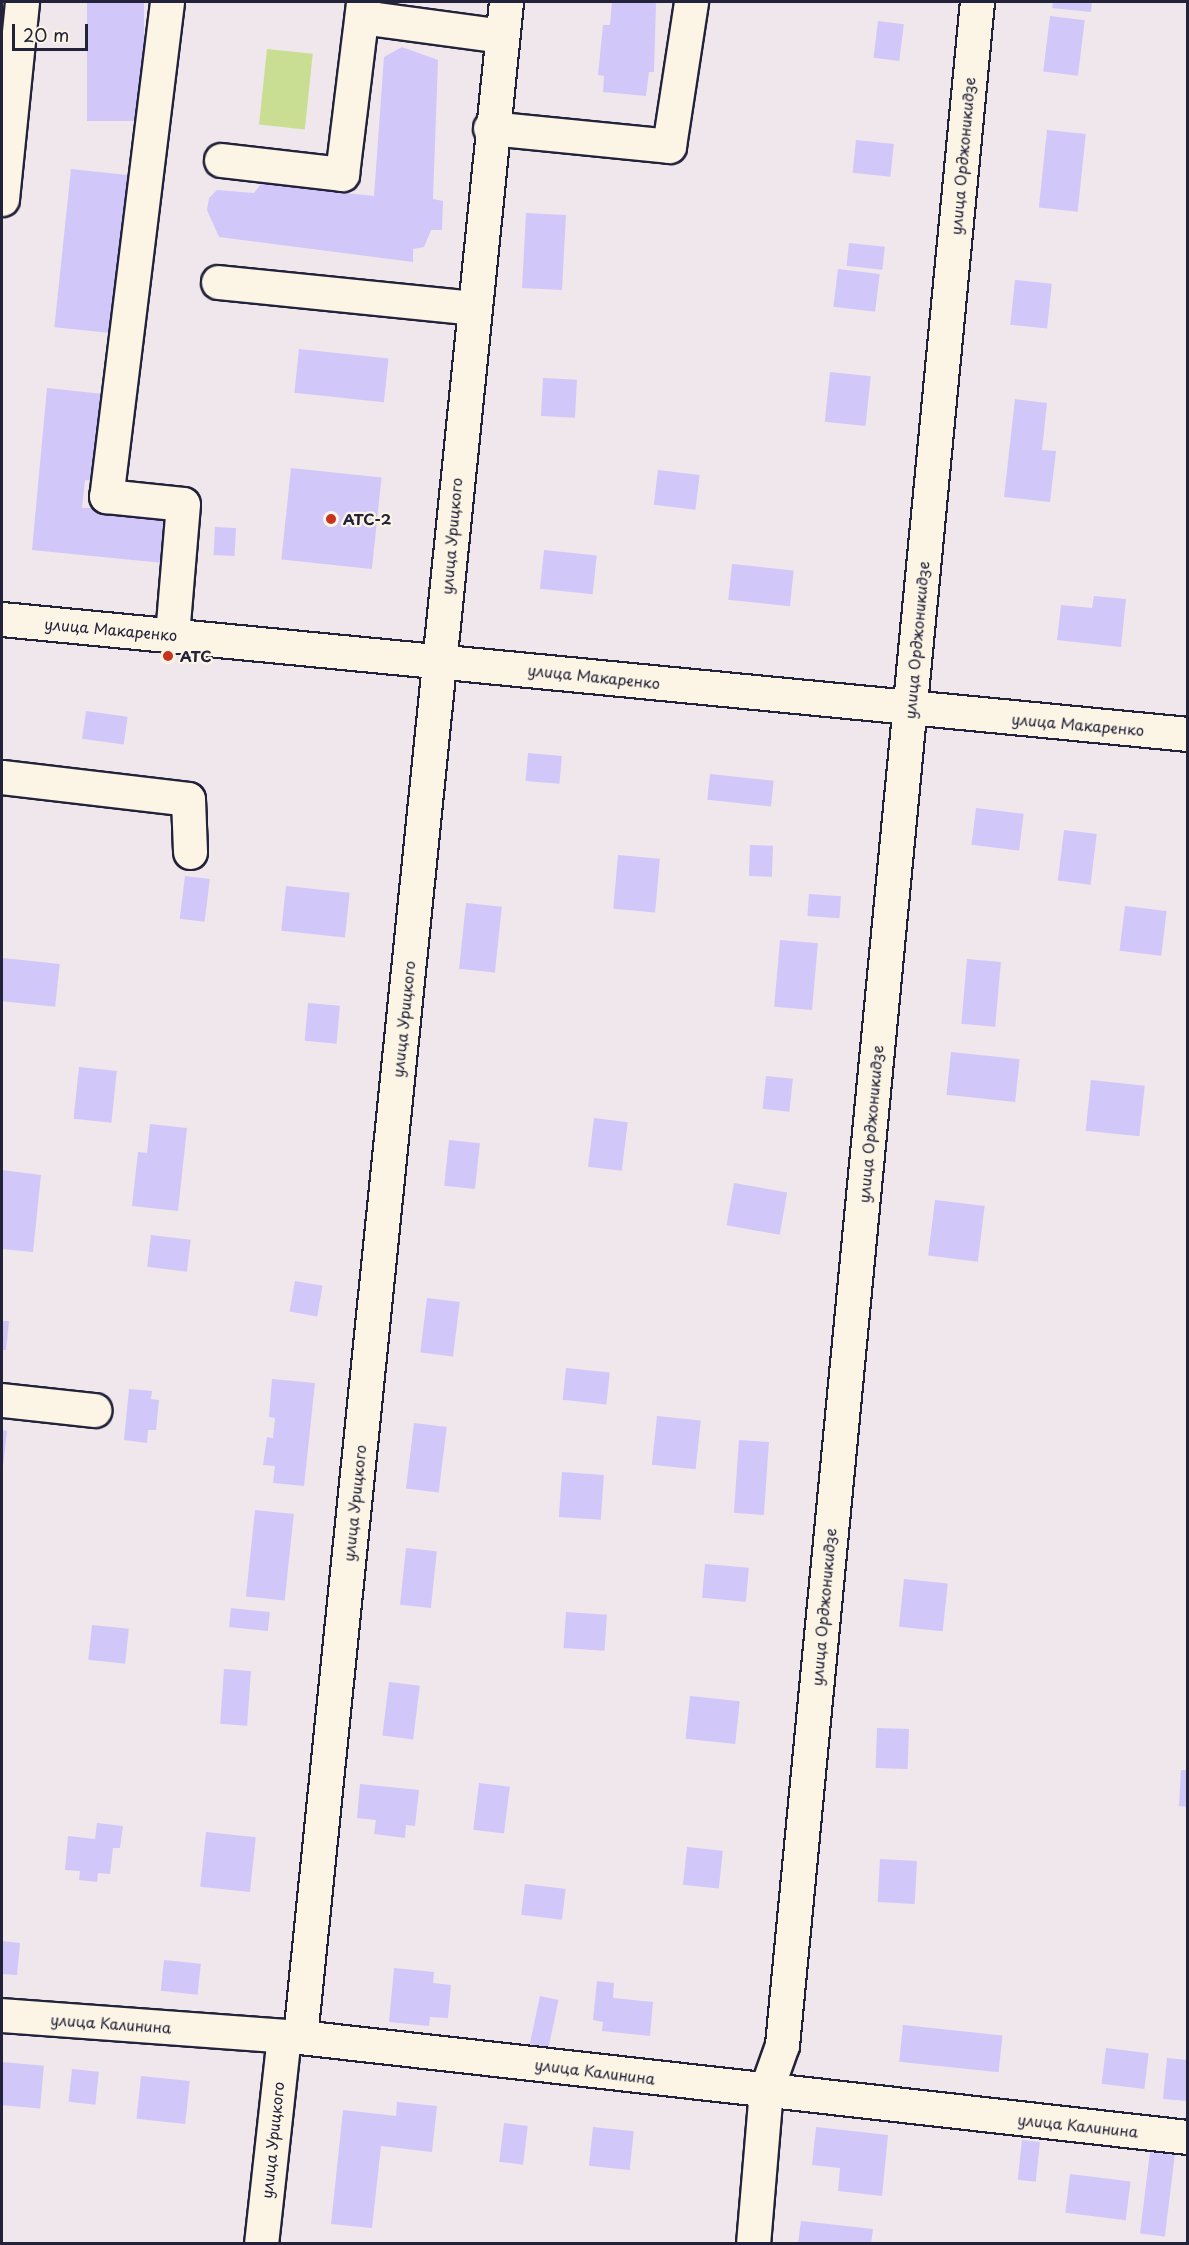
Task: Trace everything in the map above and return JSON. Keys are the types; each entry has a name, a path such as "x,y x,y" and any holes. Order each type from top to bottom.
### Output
{"street":[{"path":"2,199 22,2"},
{"path":"166,2 106,496 183,504 172,634"},
{"name":"улица Урицкого","path":"261,2244 292,2037 439,660 490,128 506,2"},
{"path":"490,128 669,146 691,2"},
{"name":"улица Орджоникидзе","path":"753,2244 766,2090 782,2045 977,2"},
{"path":"221,160 342,174 363,9 502,36"},
{"path":"218,282 472,308"},
{"name":"улица Макаренко","path":"2,619 439,660 909,709 1188,734"},
{"path":"2,777 188,799 190,852"},
{"path":"2,1400 93,1410"},
{"name":"улица Калинина","path":"2,2015 292,2037 1188,2137"}],"green space":[{"path":"267,49 313,54 305,129 259,125"}],"building":[{"path":"87,2 144,2 144,121 87,121"},
{"path":"612,2 656,2 654,72 649,72 646,96 603,92 604,76 598,75 603,25 610,25"},
{"path":"1053,2 1092,2 1091,12 1052,8"},
{"path":"1050,16 1085,20 1078,76 1043,72"},
{"path":"878,21 904,24 899,61 873,58"},
{"path":"402,47 438,60 433,199 443,201 442,230 431,230 424,247 413,249 413,262 219,237 207,210 209,198 217,190 254,193 261,184 374,196 384,57"},
{"path":"1047,130 1086,134 1078,212 1039,208"},
{"path":"856,140 894,144 890,177 853,173"},
{"path":"71,169 130,175 113,333 54,327"},
{"path":"526,213 566,215 562,290 522,288"},
{"path":"849,243 885,247 882,270 847,266"},
{"path":"838,269 880,274 875,312 833,307"},
{"path":"1015,280 1052,284 1047,329 1010,325"},
{"path":"299,349 389,358 384,402 294,393"},
{"path":"830,372 871,376 866,426 825,422"},
{"path":"543,378 577,380 575,418 541,416"},
{"path":"47,388 103,394 94,481 85,480 82,508 169,507 163,563 32,550"},
{"path":"1015,399 1047,403 1042,450 1056,451 1050,502 1004,497"},
{"name":"АТС-2","path":"291,468 382,478 372,569 281,559"},
{"path":"658,470 700,475 695,510 654,505"},
{"path":"215,527 236,528 235,556 214,555"},
{"path":"544,550 597,556 593,594 540,589"},
{"path":"732,564 794,570 790,606 728,600"},
{"path":"1094,596 1126,599 1121,647 1057,640 1061,605 1092,608"},
{"path":"86,711 128,717 124,745 82,739"},
{"path":"528,753 562,756 559,784 526,781"},
{"path":"710,774 774,781 771,807 707,800"},
{"path":"976,808 1024,814 1019,851 971,845"},
{"path":"1064,830 1097,834 1091,885 1058,881"},
{"path":"750,845 773,846 772,877 749,876"},
{"path":"618,855 660,859 655,912 613,909"},
{"path":"185,876 210,879 205,922 180,919"},
{"path":"286,886 350,893 345,937 281,931"},
{"path":"809,894 841,896 839,918 807,916"},
{"path":"466,903 502,907 495,972 459,969"},
{"path":"1125,906 1167,911 1161,956 1120,951"},
{"path":"780,940 818,943 812,1010 774,1007"},
{"path":"3,958 60,964 55,1007 2,1001"},
{"path":"967,959 1001,962 995,1027 961,1024"},
{"path":"308,1003 340,1006 337,1044 305,1041"},
{"path":"951,1052 1020,1059 1015,1102 947,1095"},
{"path":"79,1067 117,1071 111,1123 74,1119"},
{"path":"766,1076 793,1079 789,1112 763,1109"},
{"path":"1091,1080 1145,1086 1139,1136 1086,1131"},
{"path":"594,1118 628,1122 622,1171 588,1167"},
{"path":"150,1124 187,1128 178,1211 132,1206 138,1152 147,1153"},
{"path":"449,1140 480,1143 475,1189 444,1186"},
{"path":"2,1170 41,1175 33,1252 2,1249"},
{"path":"734,1183 787,1192 780,1235 727,1225"},
{"path":"935,1200 985,1206 978,1262 928,1256"},
{"path":"151,1235 191,1240 187,1272 147,1267"},
{"path":"295,1281 323,1286 317,1316 290,1312"},
{"path":"427,1298 460,1302 453,1357 420,1353"},
{"path":"2,1321 9,1321 6,1350 2,1350"},
{"path":"566,1368 610,1373 606,1404 563,1400"},
{"path":"272,1379 315,1383 304,1486 273,1483 275,1466 263,1465 267,1437 273,1438 275,1418 269,1417"},
{"path":"129,1389 152,1391 151,1399 159,1400 156,1430 148,1430 147,1443 124,1440"},
{"path":"657,1416 701,1421 696,1469 652,1465"},
{"path":"414,1423 447,1427 439,1493 406,1489"},
{"path":"2,1430 7,1431 3,1466 2,1466"},
{"path":"739,1440 769,1442 764,1515 734,1513"},
{"path":"562,1472 604,1475 601,1520 559,1517"},
{"path":"255,1510 294,1514 285,1601 246,1597"},
{"path":"406,1548 437,1551 431,1608 400,1605"},
{"path":"705,1564 749,1568 746,1602 702,1598"},
{"path":"904,1579 948,1584 943,1631 899,1627"},
{"path":"231,1608 270,1612 268,1631 229,1627"},
{"path":"566,1612 607,1615 604,1651 563,1648"},
{"path":"92,1625 129,1629 125,1664 88,1660"},
{"path":"224,1669 251,1671 247,1726 220,1724"},
{"path":"389,1682 420,1686 413,1739 382,1736"},
{"path":"690,1696 740,1701 735,1744 686,1739"},
{"path":"877,1728 909,1729 908,1769 876,1768"},
{"path":"1181,1770 1188,1770 1188,1807 1179,1806"},
{"path":"479,1783 510,1787 504,1833 473,1830"},
{"path":"360,1784 419,1790 415,1826 406,1825 405,1838 374,1834 376,1820 357,1818"},
{"path":"97,1823 123,1826 120,1848 113,1848 110,1874 98,1873 97,1882 79,1880 80,1871 65,1870 68,1836 95,1839"},
{"path":"206,1832 256,1837 250,1892 200,1887"},
{"path":"687,1847 723,1851 719,1889 683,1885"},
{"path":"880,1859 917,1861 915,1904 878,1902"},
{"path":"525,1884 566,1889 562,1920 521,1915"},
{"path":"2,1941 20,1943 17,1975 2,1974"},
{"path":"164,1960 201,1964 198,1995 161,1991"},
{"path":"394,1968 434,1972 433,1983 451,1985 448,2018 430,2017 429,2026 389,2022"},
{"path":"597,1981 614,1983 613,1998 653,2002 650,2036 602,2031 603,2022 593,2020"},
{"path":"540,1996 559,2000 548,2048 530,2044"},
{"path":"903,2025 1002,2035 999,2072 899,2062"},
{"path":"1106,2048 1149,2053 1144,2089 1102,2084"},
{"path":"1167,2058 1188,2060 1188,2101 1163,2099"},
{"path":"2,2062 44,2066 40,2108 2,2105"},
{"path":"72,2069 99,2072 95,2105 69,2102"},
{"path":"141,2076 190,2081 185,2124 137,2119"},
{"path":"397,2102 437,2106 432,2152 381,2146 372,2228 331,2224 343,2110 396,2116"},
{"path":"504,2123 528,2126 523,2165 499,2162"},
{"path":"593,2127 634,2131 630,2170 589,2166"},
{"path":"816,2127 888,2135 882,2196 838,2191 840,2168 812,2165"},
{"path":"1022,2140 1040,2142 1036,2182 1018,2180"},
{"path":"1150,2152 1175,2155 1165,2236 1140,2233"},
{"path":"1070,2174 1131,2181 1126,2220 1065,2213"},
{"path":"801,2221 873,2229 871,2244 798,2244"}],"place":[{"name":"АТС-2","path":"331,519"},
{"name":"АТС","path":"168,656"}]}
